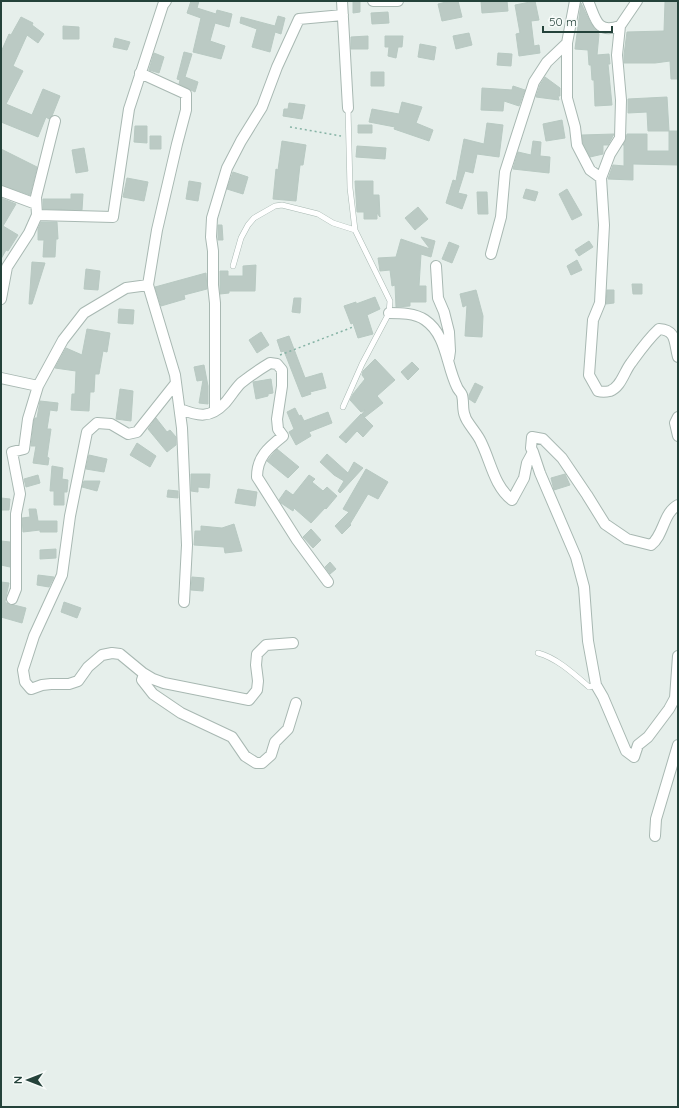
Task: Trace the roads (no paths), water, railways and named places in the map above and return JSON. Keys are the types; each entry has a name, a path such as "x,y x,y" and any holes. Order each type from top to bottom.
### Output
{"street":[{"path":"37,215 113,217 129,109 163,4 166,1"},
{"path":"342,1 348,108"},
{"path":"373,1 398,1"},
{"path":"575,1 567,43 567,98 575,127 577,145 590,170 601,178"},
{"path":"588,1 598,24 602,28 610,30 620,26"},
{"path":"637,1 620,26 617,55 621,100 620,138 610,154 601,178 604,225 600,303 592,320 590,375 598,391 611,391 621,381 629,365 659,329 666,330 673,335 678,357"},
{"path":"215,410 215,302 211,237 212,218 221,187 241,141 262,107 277,67 300,19 343,15"},
{"path":"491,254 501,217 505,172 534,82 546,62 567,43"},
{"path":"140,73 186,94 186,110 157,230 148,285 175,375 180,409 187,545 184,602"},
{"path":"1,299 7,267 37,215 36,197 55,121"},
{"path":"1,191 36,204"},
{"path":"436,266 438,298 444,312 449,332 450,351 448,362"},
{"path":"12,599 16,589 16,514 20,494 12,452 24,448 28,419 38,386 63,340 84,313 126,288 148,285"},
{"path":"389,312 423,318 439,335 456,387 462,395 465,417 481,442 497,482 505,495 512,500 524,478 527,463 533,452"},
{"path":"180,409 195,415 209,414 224,404 240,384 270,363 277,364 282,370 282,386 277,419 278,429 283,436 270,446 261,459 257,467 257,477 297,540 328,582"},
{"path":"1,378 38,386"},
{"path":"176,384 137,432 128,434 111,424 97,423 87,432 70,516 62,575 34,636 23,670 25,682 31,689 42,685 68,684 78,681 88,667 102,655 112,653 120,654 144,674 164,683 249,700 257,690 257,654 266,645 293,644"},
{"path":"678,416 675,422 678,436"},
{"path":"678,505 673,507 656,541 651,545 628,539 605,524 588,495 562,458 543,439 532,437 531,448 540,473 576,557 584,586 588,641 596,685 603,697 626,751 634,756 638,745 648,737 676,700 678,656"},
{"path":"144,674 142,680 153,694 181,713 232,737 245,756 256,764 262,764 271,755 275,742 288,729 296,703"},
{"path":"655,836 656,819 678,745"}],"lane":[{"path":"343,407 362,364 389,312 390,301 355,230 350,188 348,108"},
{"path":"233,266 241,238 248,225 254,218 275,206 282,205 318,214 333,223 355,230"},
{"path":"538,653 570,671 588,687 596,685"}]}
